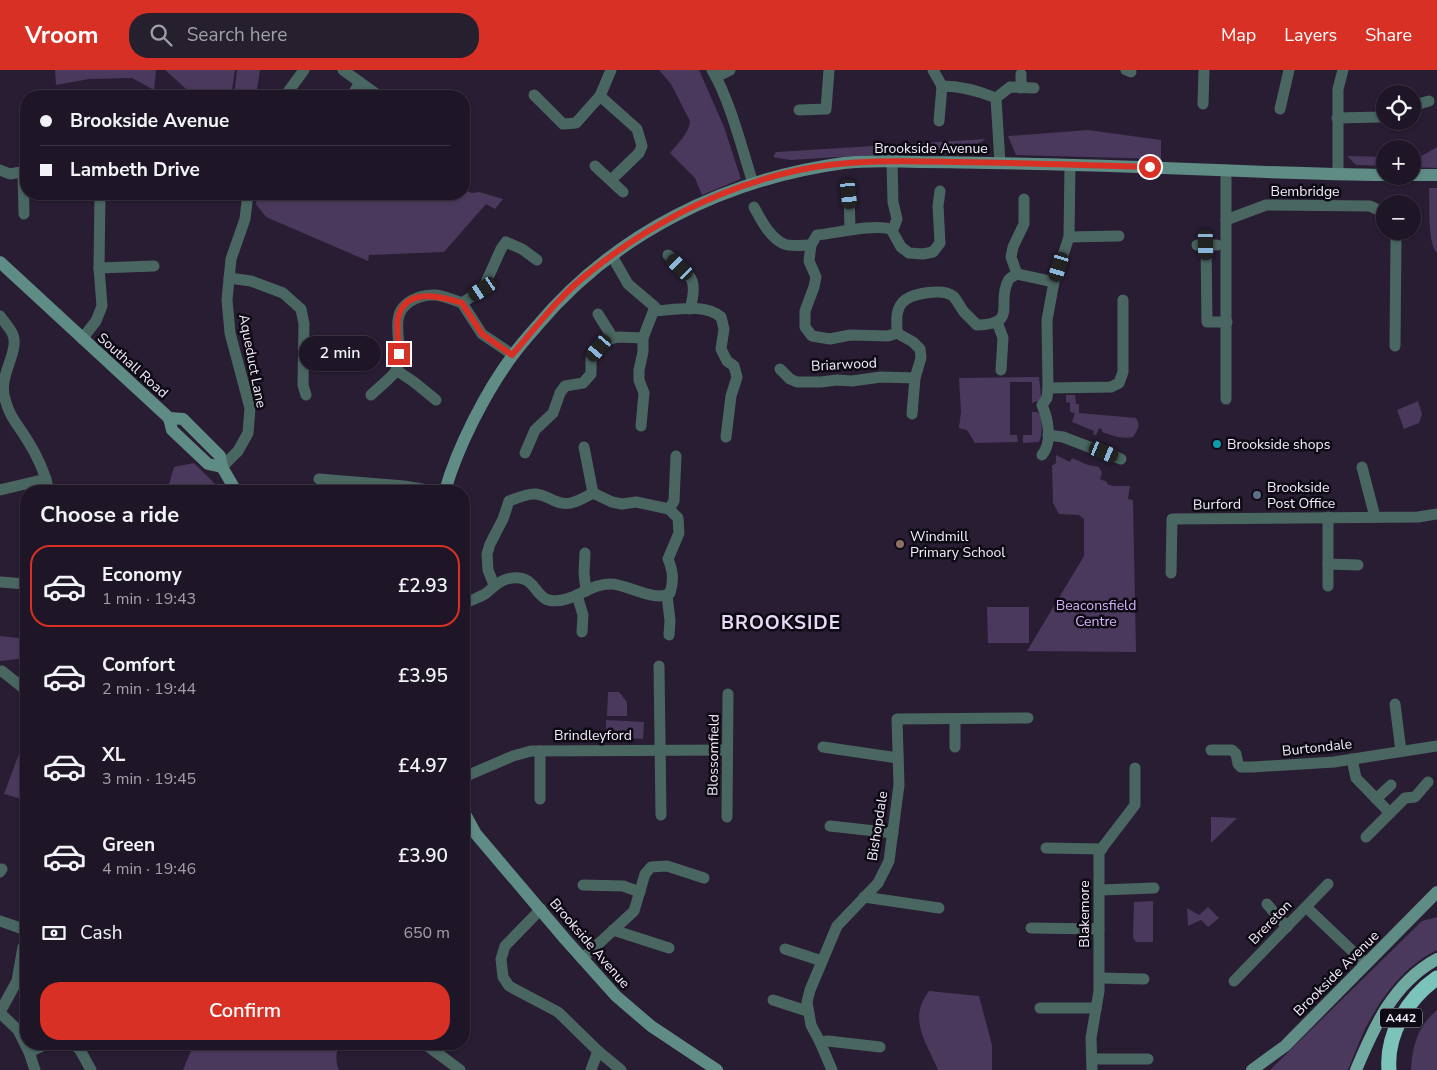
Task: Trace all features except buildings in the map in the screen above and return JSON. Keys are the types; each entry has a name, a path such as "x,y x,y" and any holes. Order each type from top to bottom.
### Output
{"highway":[{"name":"A442","path":"1389,1070 1388,1062 1395,1030 1399,1022 1408,1006 1425,986 1437,978"}],"main road":[{"path":"1356,1070 1382,1013 1396,993 1413,976 1437,959"}],"street":[{"path":"290,90 304,70"},
{"path":"342,70 371,90"},
{"path":"534,95 563,124 576,123 600,96 611,70"},
{"path":"730,70 714,74 732,118 753,183"},
{"path":"799,110 832,109 829,70"},
{"path":"933,70 942,86 939,121"},
{"path":"1202,104 1204,70"},
{"path":"1280,110 1289,70"},
{"path":"1338,173 1338,90 1342,70"},
{"path":"1021,74 1021,88"},
{"path":"355,90 360,82"},
{"path":"942,86 952,86 981,92 996,98"},
{"path":"996,98 1010,87 1034,88"},
{"path":"600,96 636,129 642,146 640,153 611,180"},
{"path":"996,98 1000,163"},
{"path":"1421,103 1429,101"},
{"path":"1338,118 1376,117"},
{"path":"891,229 894,227 897,219 893,202 892,161"},
{"name":"Brookside Avenue","path":"446,485 457,456 475,419 512,355 552,308 589,273 635,239 679,213 719,194 799,170 846,163 892,161 1376,175"},
{"path":"1042,455 1048,445 1045,411 1042,405 1047,398 1048,388 1047,320 1054,282 1069,237 1070,165"},
{"path":"596,166 623,192"},
{"path":"0,170 10,174 20,172"},
{"path":"1226,170 1226,399"},
{"path":"1421,175 1437,175"},
{"path":"754,208 775,238 785,244 812,245 817,235 850,229 884,227 891,229 901,247 909,253 923,254 933,252 940,243 938,206 940,191"},
{"path":"849,194 850,229"},
{"path":"1017,274 1011,257 1013,247 1024,224 1024,199"},
{"path":"24,200 24,214"},
{"path":"82,339 96,321 102,306 99,268 100,200"},
{"name":"Aqueduct Lane","path":"222,467 238,451 248,433 250,408 230,333 227,300 231,259 245,220 247,200"},
{"name":"Bembridge","path":"1226,220 1266,205 1370,206 1376,209"},
{"path":"1069,237 1119,236"},
{"path":"1394,240 1395,346"},
{"path":"462,303 483,289 506,242 522,248 537,260"},
{"name":"Briarwood","path":"812,245 809,261 816,277 805,311 805,327 812,336 830,339 850,335 888,336 897,332"},
{"path":"1207,245 1207,322 1226,322"},
{"path":"612,256 628,284 655,307 643,338 639,377 644,394 641,426"},
{"path":"668,256 693,279 695,288 690,309"},
{"name":"Southall Road","path":"0,262 169,418 172,430 208,464 222,467"},
{"path":"99,268 154,266"},
{"path":"912,414 914,378 921,358 920,349 897,332 897,313 903,302 914,296 933,292 945,292 953,296 963,311 977,326 991,325 1000,320 1005,310 1005,293 1008,280 1017,274 1054,282"},
{"path":"228,278 251,281 283,293 301,309 304,324 304,385 306,394"},
{"path":"371,395 396,370 399,354 398,320 400,312 408,302 422,296 436,295 462,303 482,334 512,355"},
{"path":"1048,388 1111,387 1119,383 1124,372 1123,300"},
{"path":"654,311 712,310 724,322 721,349 727,361 734,366 737,377 731,396 726,437"},
{"path":"598,314 614,338"},
{"path":"0,316 13,335 14,348 5,374 2,397 8,411 27,440 42,469 48,485"},
{"path":"997,322 1003,338 1001,370"},
{"path":"525,453 535,430 553,413 564,386 583,383 591,374 591,358 607,339 643,338"},
{"name":"Briarwood","path":"780,369 790,379 797,382 852,381 881,377 914,378"},
{"path":"396,370 436,400"},
{"path":"1048,435 1063,437 1121,459"},
{"path":"584,447 593,493"},
{"path":"669,509 674,501 676,456"},
{"path":"222,467 232,485"},
{"path":"1362,467 1375,517"},
{"path":"21,485 46,479"},
{"path":"319,479 376,485"},
{"path":"0,490 20,485"},
{"path":"494,585 488,570 487,554 509,501 534,494 546,496 556,502 566,504 578,501 593,493"},
{"path":"593,493 612,502 622,504 636,502 669,509 678,518 679,533 668,558 674,579 670,593 667,595 670,621 669,635"},
{"name":"Burford","path":"1171,573 1172,519 1418,517 1437,514"},
{"path":"1328,517 1328,586"},
{"path":"582,632 584,614 582,593 586,553"},
{"path":"1328,564 1358,565"},
{"path":"470,601 486,593 494,585 507,579 517,578 528,580 535,585 542,597 550,600 562,600 593,587 610,584 622,585 645,593 667,595"},
{"path":"0,582 20,584"},
{"path":"658,666 662,814"},
{"path":"2,671 20,685"},
{"name":"Blossomfield","path":"727,817 728,694"},
{"path":"1395,704 1401,751"},
{"path":"954,718 954,747"},
{"name":"Bishopdale","path":"807,1011 810,990 837,926 878,884 889,861 899,785 897,719 1028,718"},
{"name":"Burtondale","path":"1211,750 1232,750 1236,754 1238,764 1241,767 1298,765 1437,746"},
{"path":"823,747 898,758"},
{"name":"Brindleyford","path":"470,774 513,756 531,751 727,750"},
{"path":"540,751 540,799"},
{"path":"1352,759 1356,778 1390,813"},
{"path":"1046,848 1102,849 1135,805 1136,768"},
{"path":"1366,837 1405,798 1415,797 1428,782"},
{"path":"1376,799 1391,785"},
{"name":"Brookside Avenue","path":"470,823 476,834 582,959 616,996 636,1014 717,1070"},
{"path":"830,826 893,833"},
{"name":"Blakemore","path":"1092,1064 1091,1038 1100,978 1099,852 1102,849"},
{"path":"582,959 634,911 645,874 651,867 667,866 704,878"},
{"name":"Brereton","path":"1234,981 1328,884"},
{"path":"584,885 623,886 640,892"},
{"path":"1100,890 1154,888"},
{"name":"Brookside Avenue","path":"1252,1070 1285,1046 1437,892"},
{"path":"864,897 939,908"},
{"path":"1267,904 1287,926"},
{"path":"1306,907 1366,964"},
{"path":"541,909 505,946 501,959 503,977 509,986 558,1012 620,1070"},
{"path":"0,920 20,928"},
{"path":"1031,928 1099,929"},
{"path":"613,930 669,948"},
{"path":"785,949 822,961"},
{"path":"20,964 17,981 0,1012 20,1034"},
{"path":"1100,978 1144,979"},
{"path":"773,1000 807,1011 811,1025 832,1070"},
{"path":"1040,1008 1096,1008"},
{"path":"820,1042 828,1041 880,1047"},
{"path":"34,1050 29,1052 35,1070"},
{"path":"80,1050 90,1070"},
{"path":"432,1050 460,1070"},
{"path":"591,1070 598,1051"},
{"path":"1092,1064 1148,1059"}],"green space":[{"path":"55,70 156,70 154,90 132,78 89,79 56,85"},
{"path":"165,70 235,70 232,90 187,90"},
{"path":"237,70 260,70 257,90 235,90"},
{"path":"659,70 699,70 724,127 741,179 702,195 695,178 670,153 685,134 690,121 671,84"},
{"path":"1088,130 1161,140 1161,159 1016,155 1008,136"},
{"path":"986,139 969,149 790,160 773,157 776,152"},
{"path":"1437,147 1437,168 1421,167 1421,156"},
{"path":"1347,156 1376,157 1376,166 1356,165"},
{"path":"1429,188 1437,188 1437,253 1430,232"},
{"path":"470,192 479,192 503,199 495,209 486,204 444,252 369,255 368,261 266,217 256,204 256,200 470,200"},
{"path":"1039,377 1042,397 1032,403 1032,382 1010,382 1010,435 1017,435 1018,442 975,443 967,430 959,428 961,412 959,378"},
{"path":"1066,395 1075,395 1076,404 1079,404 1079,413 1136,418 1139,425 1137,430 1133,437 1129,438 1110,435 1102,432 1102,429 1099,428 1096,435 1093,434 1094,431 1072,422 1075,413 1070,412 1070,403 1066,402"},
{"path":"1418,401 1422,414 1419,423 1404,429 1397,410"},
{"path":"1032,412 1040,414 1042,428 1040,439 1039,442 1023,443 1023,435 1032,435"},
{"name":"Beaconsfield Centre","path":"1056,455 1070,462 1072,458 1088,465 1099,467 1102,473 1100,479 1107,482 1107,484 1130,486 1128,499 1133,500 1136,652 1027,651 1084,556 1084,519 1079,515 1059,514 1053,503 1052,466 1056,463"},
{"path":"194,463 216,485 169,485 174,467"},
{"path":"987,607 1029,607 1029,643 988,643"},
{"path":"0,636 20,638 20,659 0,661"},
{"path":"608,692 619,692 627,702 627,716 607,716"},
{"path":"606,720 644,722 643,739 606,737"},
{"path":"20,751 20,797 4,794"},
{"path":"1211,817 1237,818 1211,843"},
{"path":"1153,901 1153,942 1136,942 1133,938 1134,902"},
{"path":"1208,907 1219,918 1208,927 1201,920 1188,926 1187,908 1199,915"},
{"path":"1437,917 1437,950 1418,961 1386,994 1366,1026 1348,1070 1270,1070 1422,921"},
{"path":"929,991 979,996 992,1045 992,1070 938,1070 921,1031 919,1021 923,1002"},
{"path":"1437,1010 1437,1070 1411,1070 1417,1037 1430,1016"},
{"path":"191,1050 337,1050 336,1057 339,1070 183,1070"}],"place":[{"name":"Brookside shops","path":"1217,444"},
{"name":"Brookside Post Office","path":"1257,495"},
{"name":"Windmill Primary School","path":"900,544"}],"district":[{"name":"BROOKSIDE","path":"781,622"}],"route":[{"path":"399,354 398,320 400,312 408,302 422,296 436,295 462,303 482,334 512,355 552,308 589,273 635,239 679,213 719,194 799,170 846,163 892,161 1150,167"}]}
